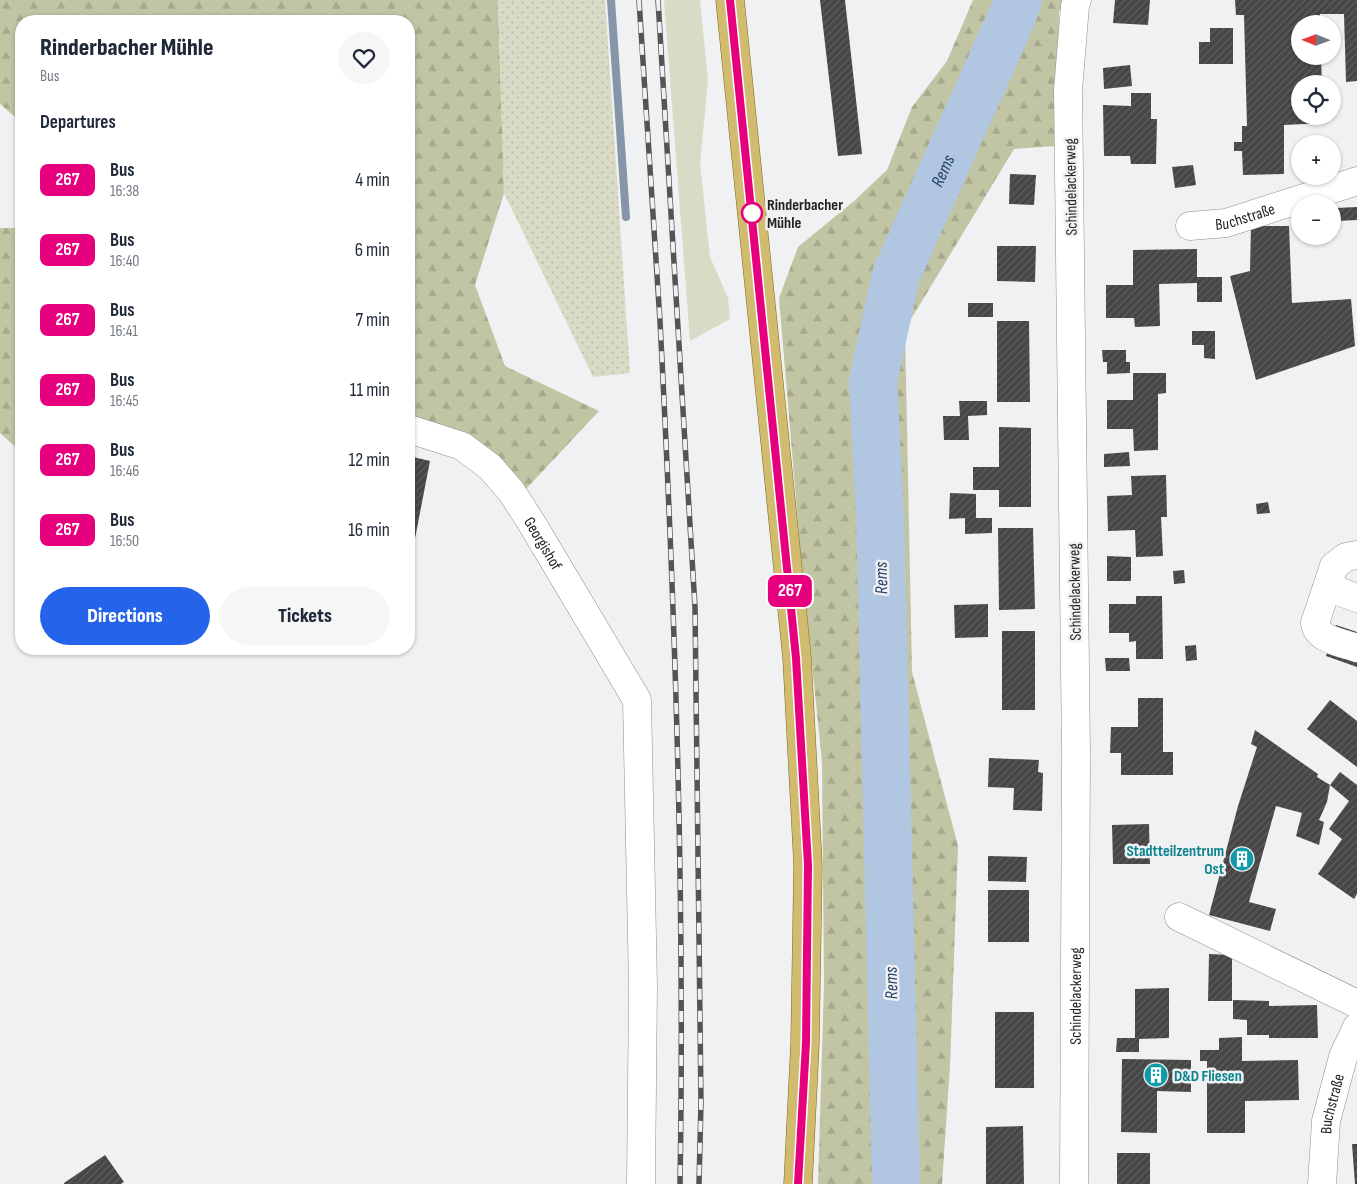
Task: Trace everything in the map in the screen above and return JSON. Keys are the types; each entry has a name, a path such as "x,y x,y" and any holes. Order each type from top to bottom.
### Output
{"main road":[{"path":"730,0 796,658 808,865 806,1043 798,1184"}],"street":[{"name":"Schindelackerweg","path":"1074,1184 1076,753 1068,90 1075,6 1078,0"},
{"name":"Buchstraße","path":"1190,226 1226,223 1357,181"},
{"name":"Georgishof","path":"415,431 462,446 490,467 511,491 637,700 643,985 641,1184"},
{"path":"1357,555 1346,557 1334,566 1315,623 1316,630 1321,635 1357,648"},
{"path":"1327,587 1357,598"},
{"path":"1178,917 1357,1004"},
{"name":"Buchstraße","path":"1322,1184 1326,1121 1343,1057 1357,1027"}],"green space":[{"path":"0,0 498,0 504,193 475,285 505,366 599,411 526,489 499,456 468,438 415,418 415,15 15,15 15,117 0,104"},
{"path":"498,0 605,0 630,373 593,377 504,193"},
{"path":"664,0 700,0 708,81 700,163 710,257 728,298 730,319 690,341"},
{"path":"973,0 1065,0 1059,12 1056,146 1014,149 905,329 912,672 958,846 950,1066 942,1184 818,1184 824,985 822,762 800,546 779,298 798,247 854,201 887,170 912,107 947,61"},
{"path":"0,228 15,228 15,447 0,433"}],"building":[{"path":"820,0 845,0 862,154 838,156"},
{"path":"1115,0 1150,0 1148,25 1113,23"},
{"path":"1235,0 1357,0 1357,81 1346,82 1344,14 1291,15 1291,65 1321,65 1322,75 1291,75 1291,125 1284,125 1284,174 1243,175 1242,151 1234,151 1234,142 1242,142 1242,126 1247,126 1244,15 1236,15"},
{"path":"1210,28 1233,28 1233,64 1199,64 1199,42 1210,42"},
{"path":"1130,65 1132,86 1104,89 1103,68"},
{"path":"1131,93 1151,93 1151,119 1157,119 1156,164 1131,164 1130,156 1104,156 1103,105 1131,106"},
{"path":"1193,165 1196,185 1175,188 1172,167"},
{"path":"1010,174 1036,175 1034,205 1009,204"},
{"path":"1357,207 1357,220 1341,221 1341,208"},
{"path":"1251,226 1289,226 1292,303 1351,299 1355,346 1256,380 1230,276 1250,271"},
{"path":"997,246 1036,246 1035,282 997,281"},
{"path":"1197,249 1197,277 1222,277 1222,302 1197,302 1197,283 1159,284 1160,326 1135,327 1134,318 1106,318 1106,285 1133,285 1133,250"},
{"path":"968,303 993,303 993,317 968,317"},
{"path":"997,321 1029,321 1030,402 997,402"},
{"path":"1192,331 1215,331 1215,359 1204,358 1204,345 1192,345"},
{"path":"1102,350 1126,350 1126,362 1130,362 1130,373 1107,374 1107,362 1103,362"},
{"path":"1133,373 1166,373 1166,393 1158,394 1158,450 1134,451 1133,429 1107,429 1107,400 1133,400"},
{"path":"959,401 987,401 987,415 968,416 969,440 944,440 943,416 960,416"},
{"path":"999,427 1031,428 1031,507 999,507 999,490 973,490 973,467 999,467"},
{"path":"1129,452 1130,466 1104,467 1104,454"},
{"path":"415,457 430,461 415,538"},
{"path":"1166,475 1167,517 1161,517 1163,556 1136,557 1135,530 1108,531 1107,496 1132,495 1131,476"},
{"path":"950,493 976,494 976,518 992,518 992,533 965,534 965,518 949,519"},
{"path":"1268,502 1270,513 1257,514 1256,504"},
{"path":"998,528 1033,528 1035,609 999,610"},
{"path":"1107,556 1131,557 1131,581 1107,581"},
{"path":"1184,570 1185,583 1174,584 1173,571"},
{"path":"1136,596 1162,596 1163,659 1136,659 1136,641 1129,642 1129,633 1109,633 1109,604 1136,604"},
{"path":"988,604 988,637 955,638 954,605"},
{"path":"1336,625 1357,632 1357,667 1326,656"},
{"path":"1002,631 1035,631 1035,710 1002,710"},
{"path":"1196,645 1197,660 1186,661 1185,646"},
{"path":"1105,658 1129,658 1130,671 1106,671"},
{"path":"1138,698 1163,698 1163,752 1173,752 1173,775 1121,775 1121,753 1110,753 1111,727 1138,727"},
{"path":"1330,700 1357,721 1357,767 1307,729"},
{"path":"1255,730 1318,774 1317,777 1330,785 1327,802 1319,820 1324,822 1319,845 1296,836 1302,813 1276,806 1249,902 1276,909 1270,931 1209,915 1238,806 1257,747 1251,744"},
{"path":"989,758 1039,760 1038,772 1043,773 1042,811 1013,810 1014,788 988,787"},
{"path":"1340,772 1357,785 1357,894 1354,899 1318,874 1342,839 1329,829 1349,801 1330,785"},
{"path":"1149,824 1150,864 1113,864 1112,825"},
{"path":"988,856 1027,857 1026,882 988,881"},
{"path":"988,890 1029,890 1029,942 988,942"},
{"path":"1209,954 1232,955 1232,1001 1208,1001"},
{"path":"1169,988 1169,1038 1139,1039 1139,1052 1116,1052 1117,1038 1135,1038 1135,989"},
{"path":"1233,1000 1269,1001 1269,1006 1317,1005 1318,1038 1269,1038 1269,1035 1247,1035 1247,1020 1233,1019"},
{"path":"995,1012 1034,1012 1034,1088 995,1088"},
{"path":"1242,1037 1242,1061 1298,1060 1299,1100 1245,1101 1245,1133 1207,1133 1207,1061 1200,1061 1200,1050 1219,1050 1219,1038"},
{"path":"1122,1059 1191,1060 1191,1092 1157,1091 1157,1133 1121,1132"},
{"path":"1023,1126 1024,1184 986,1184 986,1127"},
{"path":"1352,1144 1357,1144 1357,1184 1355,1184"},
{"path":"1117,1153 1150,1153 1150,1184 1117,1184"},
{"path":"105,1155 124,1182 121,1184 64,1184 64,1183"}],"waterway":[{"path":"611,0 626,217"},
{"name":"Rems","path":"896,1184 880,514 873,381 896,275 1018,0"}],"railway":[{"path":"639,0 660,321 678,752 681,968 680,1184"},
{"path":"658,0 695,607 701,1102 699,1184"}],"bus line":[{"name":"267","path":"730,0 796,658 808,865 806,1043 798,1184"}],"place":[{"name":"Rinderbacher Mühle","path":"752,213"},
{"name":"Stadtteilzentrum Ost","path":"1242,859"},
{"name":"D&D Fliesen","path":"1156,1075"}]}
